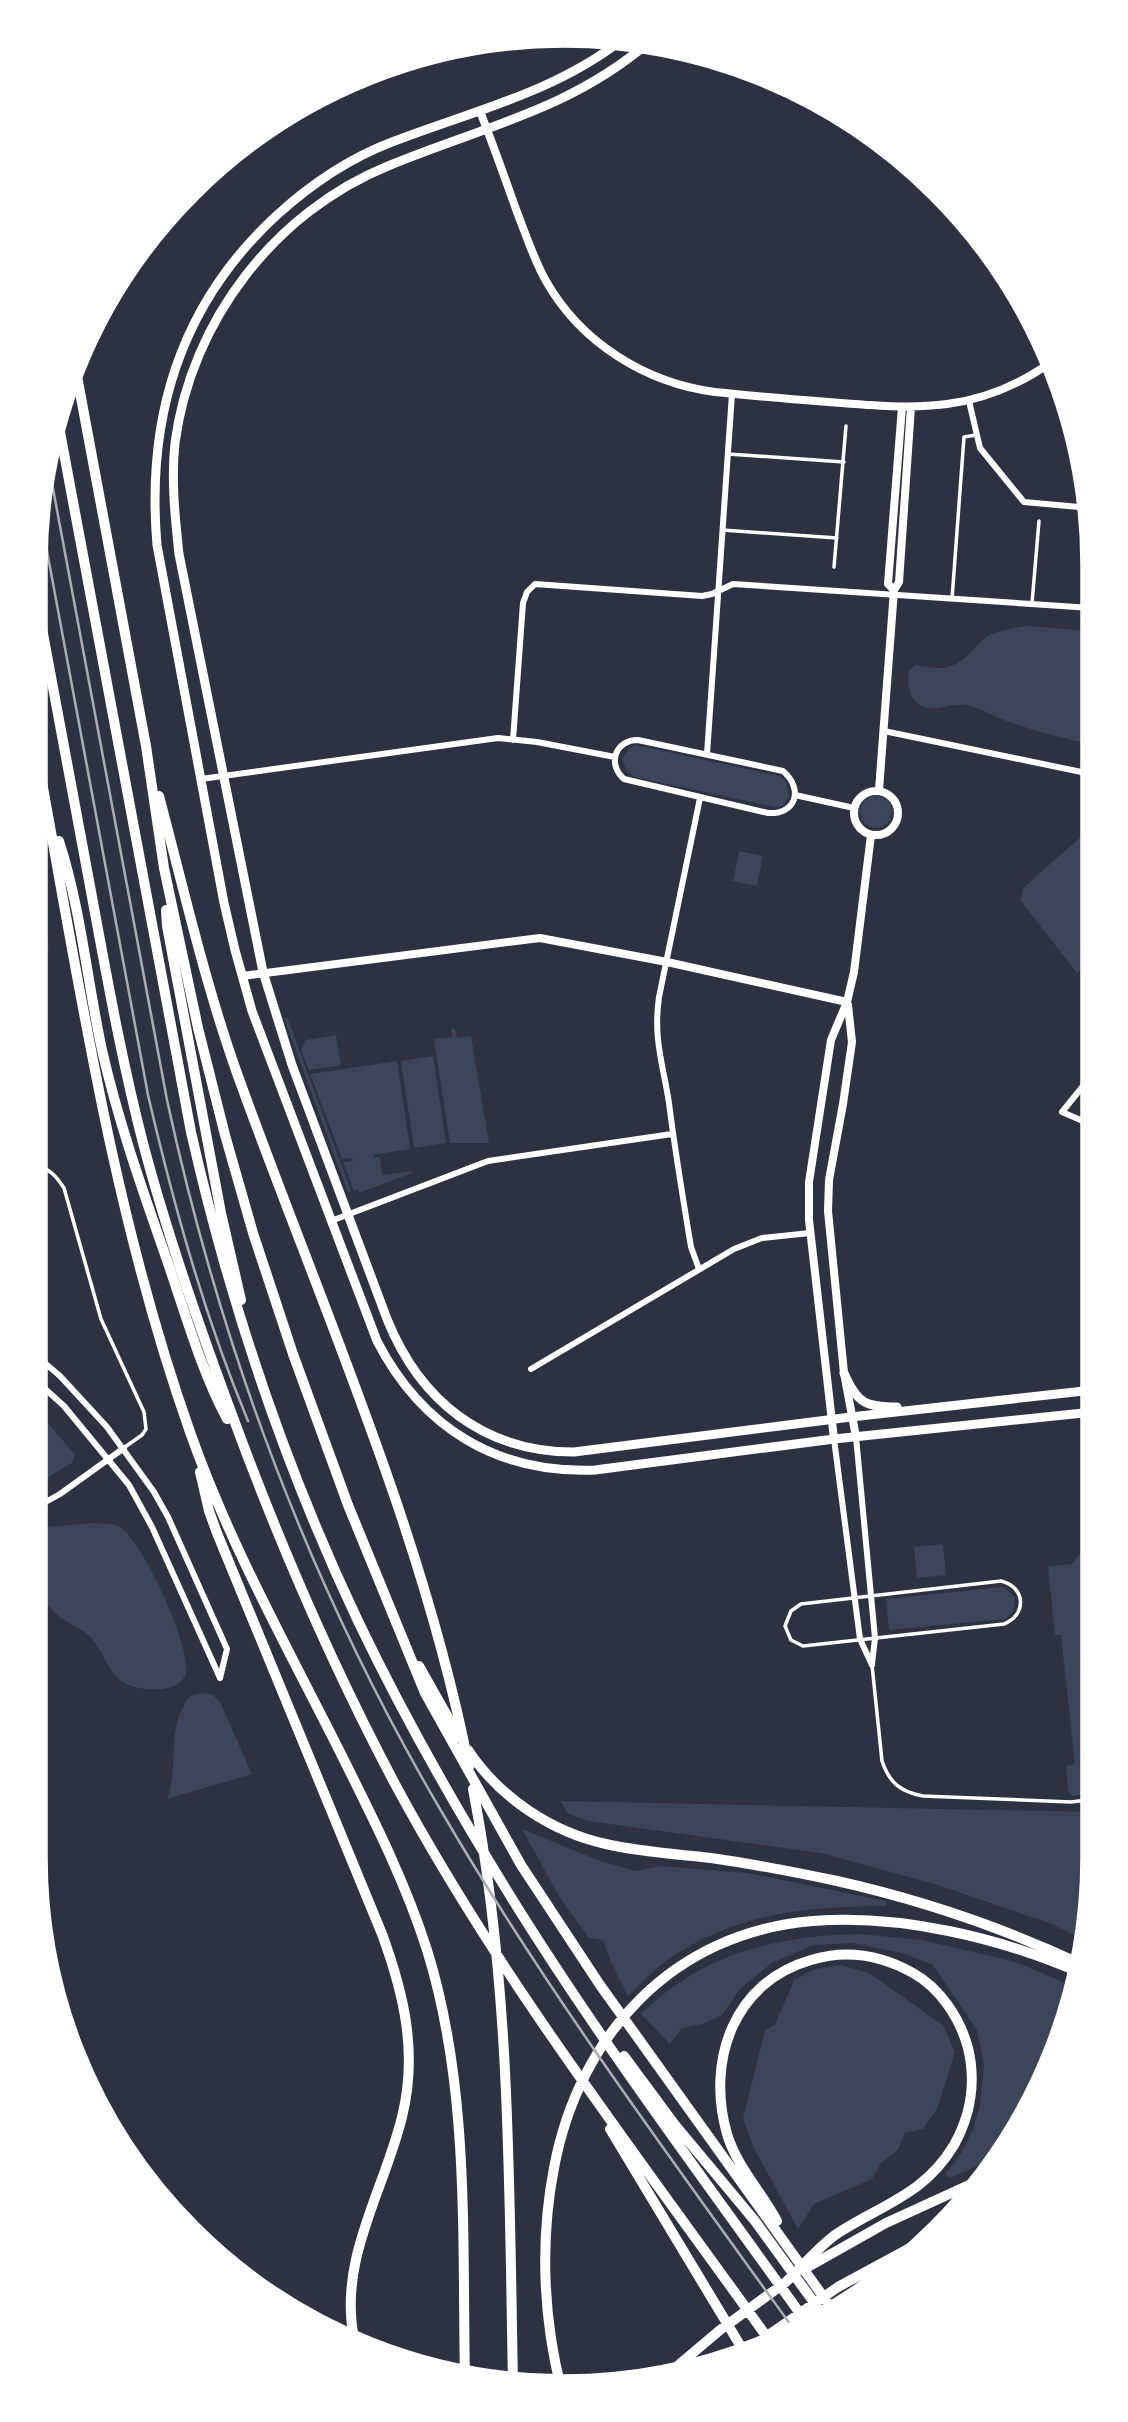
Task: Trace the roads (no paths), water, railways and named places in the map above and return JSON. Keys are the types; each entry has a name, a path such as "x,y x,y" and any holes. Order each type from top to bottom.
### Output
{"highway":[{"path":"78,383 146,746 164,868 213,1090 257,1244 321,1435 425,1693 483,1801 593,1975 828,2304"},
{"path":"61,438 186,1108 217,1238 251,1351 305,1499 375,1656 451,1796 506,1889 626,2070 802,2318"},
{"path":"46,650 112,1004 135,1110 173,1250 246,1455 316,1624 396,1786 489,1943 573,2066 766,2335"},
{"path":"146,746 215,1008 238,1077 388,1477 430,1605 457,1710 484,1856 503,2009 513,2373"},
{"path":"46,799 70,875 102,1050 130,1151 212,1387 246,1455"},
{"path":"46,799 105,1119 128,1226 156,1331 191,1435 243,1557 389,1852 427,1951 446,2030 457,2110 465,2367"},
{"path":"164,868 167,926 221,1213 238,1281 251,1351"},
{"path":"191,1435 209,1511 382,1934 406,2012 410,2062 406,2099 354,2263 349,2294 353,2331"},
{"path":"404,1639 455,1730 478,1765 508,1795 555,1826 592,1841 621,1848 759,1866 891,1894 980,1922 1073,1961"},
{"path":"558,2376 547,2305 546,2238 552,2181 571,2104 601,2046 638,2000 676,1969 717,1946 769,1928 813,1921 866,1921 938,1930 1026,1951 1071,1969"},
{"path":"788,2280 831,2239 904,2197 929,2178 960,2133 968,2110 972,2087 969,2054 956,2017 938,1992 917,1975 879,1958 855,1954 829,1955 778,1973 762,1985 743,2007 732,2026 723,2060 721,2099 726,2130 733,2150 769,2205 796,2258"},
{"path":"584,2008 632,2065 675,2125 755,2221 819,2309"},
{"path":"573,2066 740,2345"},
{"path":"680,2363 788,2280 838,2249 911,2210 965,2187"},
{"path":"769,2334 804,2308 899,2254"},
{"path":"857,2276 879,2270"}],"main road":[{"path":"609,48 563,78 391,142 355,159 298,197 236,257 200,310 182,346 166,396 158,439 154,488 157,545 224,903 253,1011 377,1341 401,1383 421,1405 444,1426 490,1453 531,1465 581,1471 856,1437 1082,1413"},
{"path":"638,51 573,95 379,170 313,208 255,263 224,306 199,357 183,403 175,443 174,508 179,554 263,972 288,1055 390,1326 411,1368 425,1386 460,1418 503,1440 535,1449 574,1452 1082,1391"},
{"path":"844,1373 858,1399 871,1406 933,1407"}],"street":[{"path":"480,111 536,260 553,293 571,316 604,346 645,372 688,387 732,394 906,407 941,406 969,401 1009,387 1043,366"},
{"path":"707,754 732,394"},
{"path":"969,401 982,452 1024,502 1079,507"},
{"path":"879,790 894,592 899,582 906,407"},
{"path":"513,740 523,603 531,587 542,584 702,596 718,594 733,584 894,592 952,599 1082,608"},
{"path":"884,730 1082,772"},
{"path":"201,779 498,738 537,742 615,757"},
{"path":"634,740 707,754 783,771 795,785 795,795 789,807 776,814 700,798 624,779 618,774 614,764 620,746 634,740"},
{"path":"872,790 879,790 892,797 896,803 898,817 896,824 885,834 871,835 859,828 855,822 854,808 860,796 872,790"},
{"path":"795,795 854,808"},
{"path":"699,1269 691,1247 667,1092 658,1054 656,1025 659,997 700,798"},
{"path":"871,835 857,952 848,1002 831,1040 809,1182 810,1233 831,1420 860,1639 872,1665"},
{"path":"242,976 540,938 667,962 848,1002"},
{"path":"848,1002 852,1042 828,1195 844,1373 856,1437 875,1638 872,1665"},
{"path":"1082,1087 1062,1112 1082,1121"},
{"path":"331,1222 488,1160 672,1134"},
{"path":"531,1368 748,1242 810,1233"},
{"path":"46,1365 68,1384 124,1448 168,1517 228,1649 220,1678 142,1506 109,1459 64,1406 46,1390"},
{"path":"46,1502 124,1448"}],"lane":[{"path":"834,567 846,426"},
{"path":"952,599 964,437 976,435"},
{"path":"728,454 844,462"},
{"path":"1032,605 1039,521"},
{"path":"722,530 837,538"},
{"path":"46,1169 64,1188 101,1319 144,1412 146,1429 124,1448"},
{"path":"1001,1581 1014,1587 1021,1606 1016,1616 1004,1624 803,1646 791,1640 785,1626 791,1611 801,1604 871,1596 1001,1581"},
{"path":"872,1665 882,1761 886,1773 900,1789 923,1796 1082,1801"}],"railway":[{"path":"52,483 167,1100 214,1285 275,1465 311,1554 351,1640 393,1726 440,1809 566,2009 790,2324"},
{"path":"46,548 148,1095 191,1260 217,1341 248,1421"}]}
